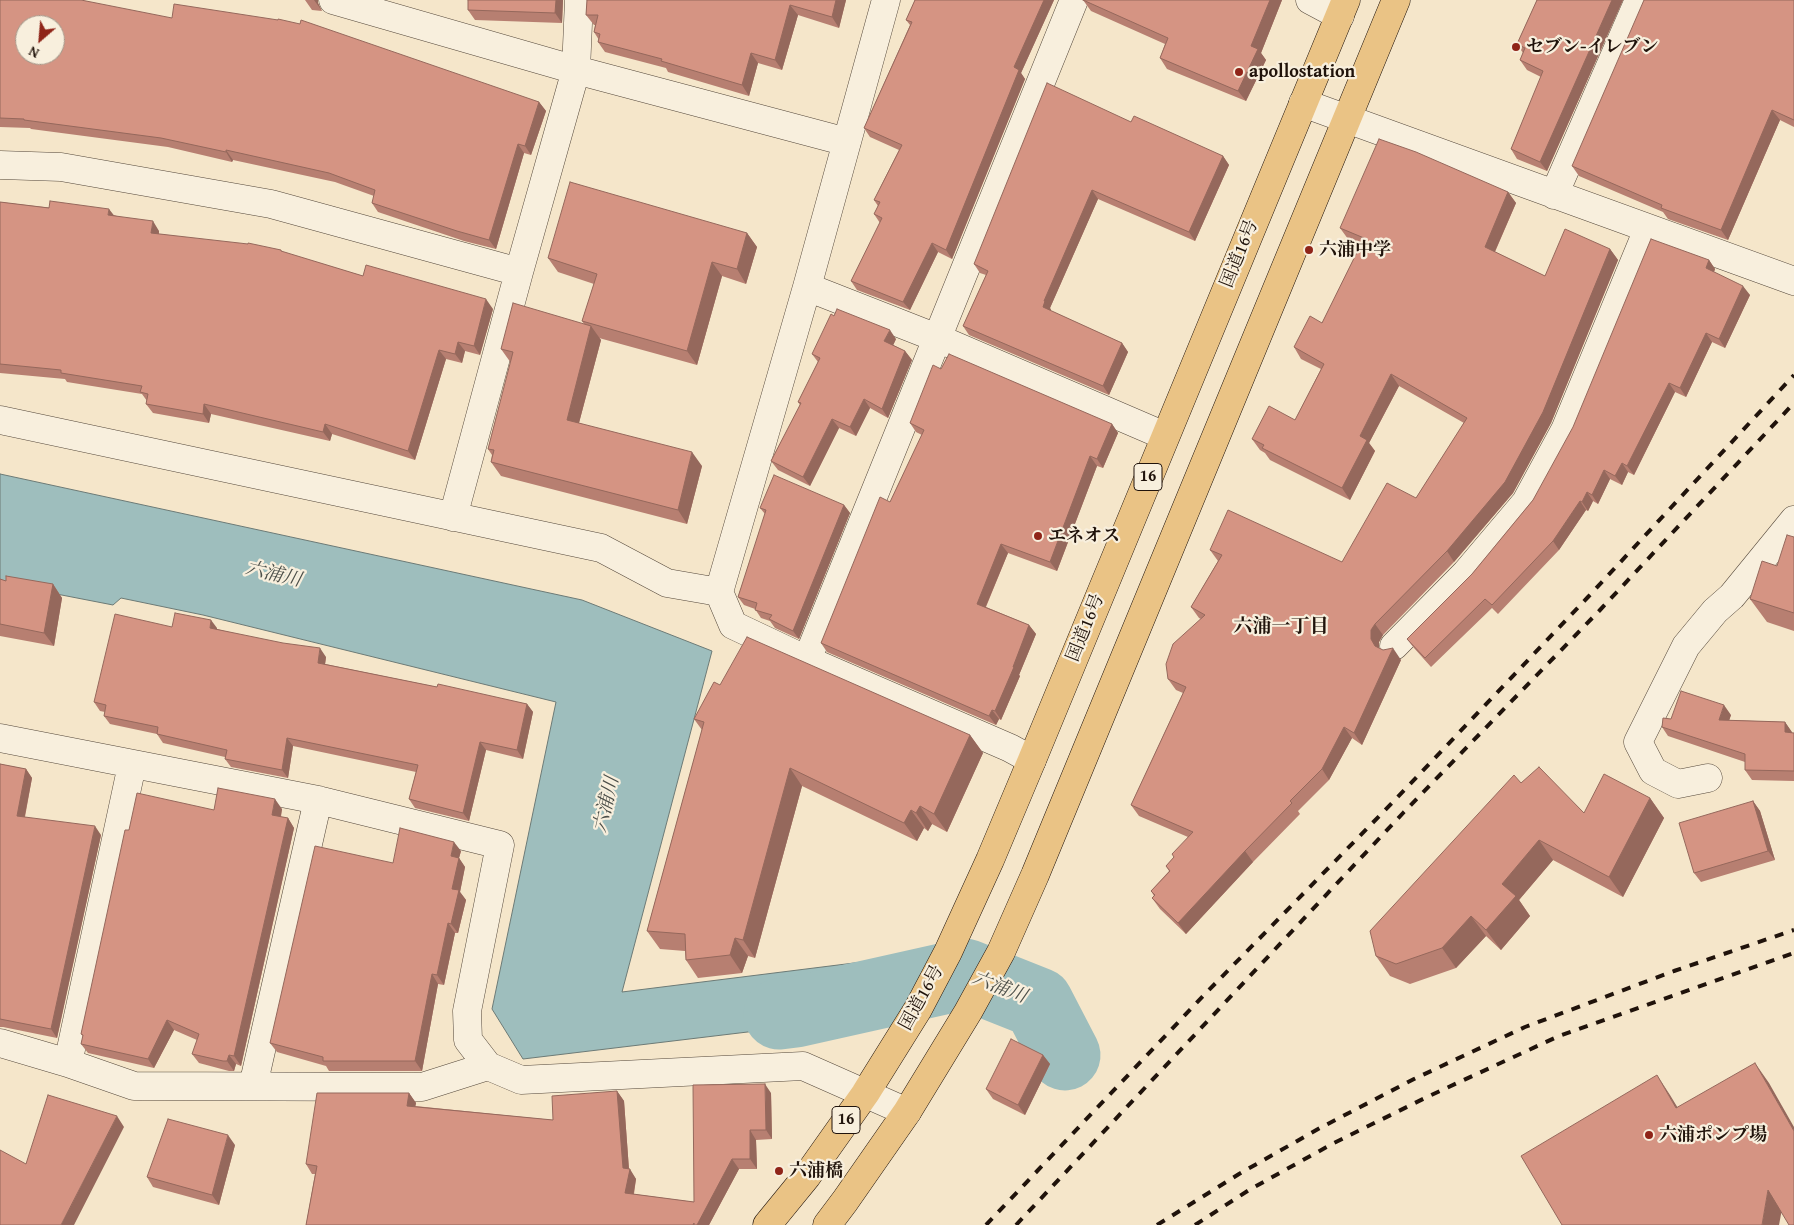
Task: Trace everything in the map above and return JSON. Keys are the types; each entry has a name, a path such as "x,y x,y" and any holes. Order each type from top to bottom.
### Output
{"highway":[{"path":"826,1225 907,1112 968,1012 1001,952 1396,0"},
{"name":"国道16号","path":"768,1225 807,1176 865,1094 918,1009 948,952 990,860 1032,760 1343,8"}],"street":[{"path":"333,0 576,70 847,142"},
{"path":"453,517 576,70 580,0"},
{"path":"886,0 808,287 719,592 733,625 807,660 1010,748 1032,760"},
{"path":"807,660 1074,0"},
{"path":"1310,0 1343,8"},
{"path":"1554,195 1639,0"},
{"path":"1303,103 1648,229 1793,279"},
{"path":"0,165 61,167 271,204 519,272"},
{"path":"1394,646 1466,573 1526,502 1565,430 1648,229"},
{"path":"808,287 937,338 1165,436"},
{"path":"0,420 601,548 667,582 719,592"},
{"path":"1708,778 1678,784 1653,771 1638,742 1686,646 1715,612 1732,596 1794,520"},
{"path":"0,738 318,800 500,845 468,1011 468,1040 488,1066 521,1080 803,1066 907,1112"},
{"path":"68,1063 132,765"},
{"path":"253,1086 318,800"},
{"path":"0,1043 68,1063 134,1086 422,1086 488,1066"}],"water":[{"path":"0,474 582,600 712,651 622,992 894,958 864,1018 523,1059 492,1009 556,702 203,615 121,598 113,605 0,583"}],"pier":[{"path":"893,966 866,1019 862,1021 890,967"}],"building":[{"path":"0,0 81,0 172,18 174,4 300,24 301,20 539,102 525,146 518,144 489,240 372,203 375,190 329,173 226,150 226,152 161,138 24,119 0,118"},
{"path":"468,0 556,0 555,13 468,10"},
{"path":"587,0 836,0 832,17 790,5 775,60 751,53 742,85 661,61 662,59 598,42 600,34 594,32 598,15 586,15"},
{"path":"915,0 1044,0 1014,67 1019,70 946,250 932,243 903,302 851,281 882,218 874,214 880,202 874,200 902,145 864,128 912,22 906,20"},
{"path":"1083,0 1270,0 1251,46 1258,49 1238,91 1160,58 1168,38"},
{"path":"1537,0 1612,0 1540,162 1511,149 1543,71 1520,60 1525,48 1517,44"},
{"path":"1644,0 1794,0 1794,120 1772,110 1721,230 1661,208 1662,205 1572,166"},
{"path":"1047,83 1131,122 1134,116 1223,156 1189,232 1092,190 1043,307 1122,343 1103,386 963,326 988,271 974,264"},
{"path":"1379,139 1416,152 1508,192 1485,247 1545,276 1565,229 1610,249 1543,412 1505,482 1447,551 1371,630 1371,639 1375,646 1383,650 1393,648 1354,733 1344,727 1322,769 1290,801 1292,803 1178,923 1152,898 1155,895 1151,891 1170,871 1166,866 1174,857 1172,854 1193,832 1131,805 1186,687 1168,679 1166,664 1173,644 1205,615 1191,607 1222,555 1210,550 1228,510 1342,562 1387,483 1416,498 1467,418 1391,374 1360,436 1367,440 1342,488 1262,448 1264,445 1252,439 1269,406 1295,420 1324,364 1294,347 1310,316 1322,323 1364,238 1340,228"},
{"path":"570,182 747,233 737,269 712,262 687,351 582,321 597,274 548,258"},
{"path":"50,201 109,209 108,215 153,221 151,233 248,243 281,250 363,276 366,265 486,299 474,346 458,342 455,354 439,350 408,451 325,424 323,432 204,404 203,414 146,404 148,394 140,392 142,386 61,373 61,370 0,364 0,202 49,208"},
{"path":"1651,239 1709,260 1706,268 1743,286 1719,339 1706,333 1680,388 1669,383 1627,466 1622,463 1615,476 1604,470 1592,495 1587,492 1582,502 1580,501 1553,541 1492,605 1485,599 1425,658 1407,639 1472,574 1533,500 1573,427"},
{"path":"513,303 591,326 567,420 692,452 678,510 491,462 494,450 488,449 513,352 501,349"},
{"path":"837,309 890,330 884,341 905,351 882,409 864,399 850,427 832,419 803,477 771,461 801,403 798,402 820,358 812,354 831,314 834,316"},
{"path":"949,354 1112,424 1097,459 1090,456 1050,562 1001,544 977,604 1029,625 995,711 992,710 989,716 821,643 880,497 890,502 924,430 910,423 933,365 941,369"},
{"path":"774,475 844,505 793,631 769,619 772,615 755,610 757,603 738,597 766,510 760,508"},
{"path":"1787,535 1794,537 1794,613 1750,599 1762,561 1777,566"},
{"path":"6,576 53,584 44,633 0,624 0,579 6,581"},
{"path":"175,613 211,620 210,628 283,643 320,648 318,663 437,687 438,684 527,704 517,750 480,742 463,813 409,799 418,765 287,738 282,770 225,759 227,750 157,734 158,727 104,716 106,705 94,702 115,614 172,627"},
{"path":"747,637 970,735 934,814 920,806 916,813 911,810 904,823 790,768 743,940 735,938 730,955 686,960 685,934 647,931 704,722 694,719 714,682 720,685"},
{"path":"1681,691 1724,705 1719,720 1785,722 1785,732 1794,733 1794,771 1745,770 1745,754 1662,727 1663,718 1671,719"},
{"path":"0,764 26,769 17,816 95,826 51,1029 0,1019"},
{"path":"1539,767 1584,813 1604,774 1650,798 1609,877 1539,840 1502,884 1516,896 1486,930 1471,916 1442,948 1396,964 1376,956 1370,931 1514,775 1521,783"},
{"path":"218,788 275,799 272,815 288,818 234,1056 229,1055 227,1061 223,1061 192,1054 199,1034 167,1020 148,1059 81,1044 83,1035 81,1034 125,830 129,830 137,793 214,810"},
{"path":"1753,801 1768,851 1694,873 1679,823"},
{"path":"400,828 454,842 451,856 459,858 452,889 459,890 451,924 448,923 437,975 432,974 415,1061 323,1061 323,1057 270,1043 315,846 393,863"},
{"path":"1011,1039 1043,1055 1018,1105 986,1089"},
{"path":"1755,1063 1794,1131 1794,1225 1789,1225 1768,1190 1762,1225 1562,1225 1521,1156 1657,1075 1676,1108"},
{"path":"765,1084 766,1130 750,1130 750,1159 732,1159 697,1225 694,1225 694,1223 693,1225 306,1225 317,1166 306,1164 317,1093 409,1093 407,1106 553,1120 552,1096 617,1091 623,1168 630,1169 625,1193 694,1202 693,1085"},
{"path":"48,1095 117,1116 61,1225 0,1225 0,1150 26,1164"},
{"path":"168,1119 228,1135 212,1195 147,1177"}],"waterway":[{"name":"六浦川","path":"779,1014 965,974 1038,1003 1065,1055"}],"railway":[{"path":"986,1225 1205,994 1393,802 1588,597 1794,375"},
{"path":"1016,1225 1404,812 1600,610 1794,403"},
{"path":"1157,1225 1239,1174 1320,1128 1414,1079 1525,1027 1674,971 1794,930"},
{"path":"1195,1225 1249,1190 1332,1144 1427,1097 1559,1036 1794,953"}],"place":[{"name":"セブン-イレブン","path":"1516,47"},
{"name":"apollostation","path":"1239,72"},
{"name":"六浦中学","path":"1309,250"},
{"name":"エネオス","path":"1038,536"},
{"name":"六浦ポンプ場","path":"1649,1135"},
{"name":"六浦橋","path":"779,1171"}],"district":[{"name":"六浦一丁目","path":"1281,627"}]}
